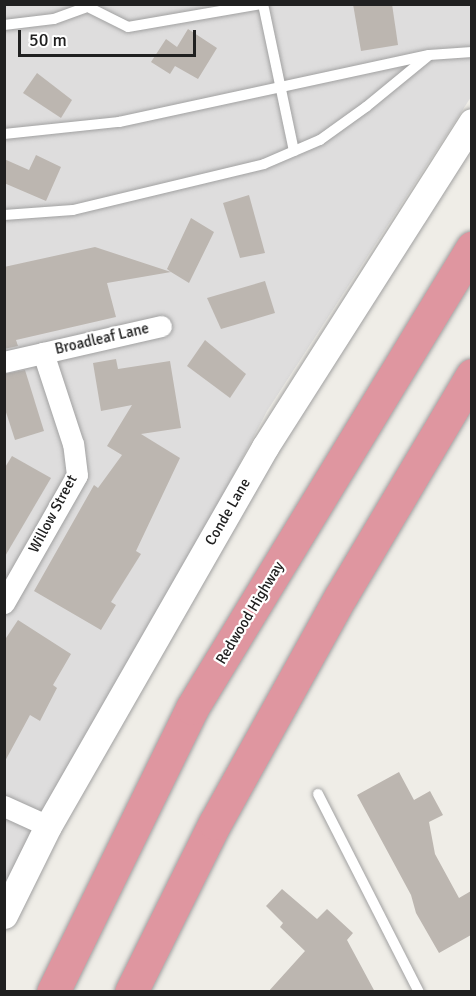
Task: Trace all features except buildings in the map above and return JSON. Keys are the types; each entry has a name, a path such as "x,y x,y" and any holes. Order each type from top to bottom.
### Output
{"highway":[{"name":"Redwood Highway","path":"53,992 192,708 471,248"},
{"path":"131,992 226,803 341,596 471,375"}],"street":[{"name":"Conde Lane","path":"4,915 48,826 266,447 471,122"},
{"name":"Broadleaf Lane","path":"4,362 161,326"},
{"name":"Willow Street","path":"4,603 77,475 73,444 43,353"},
{"path":"4,806 48,826"}],"lane":[{"path":"4,25 54,20 84,6 128,27 262,4 294,151"},
{"path":"4,134 119,122 429,55 471,52"},
{"path":"4,215 73,210 264,164 320,140 366,107 429,55"},
{"path":"318,794 419,992"}],"shaded area":[{"path":"5,5 471,5 471,97 267,411 5,912"}]}
